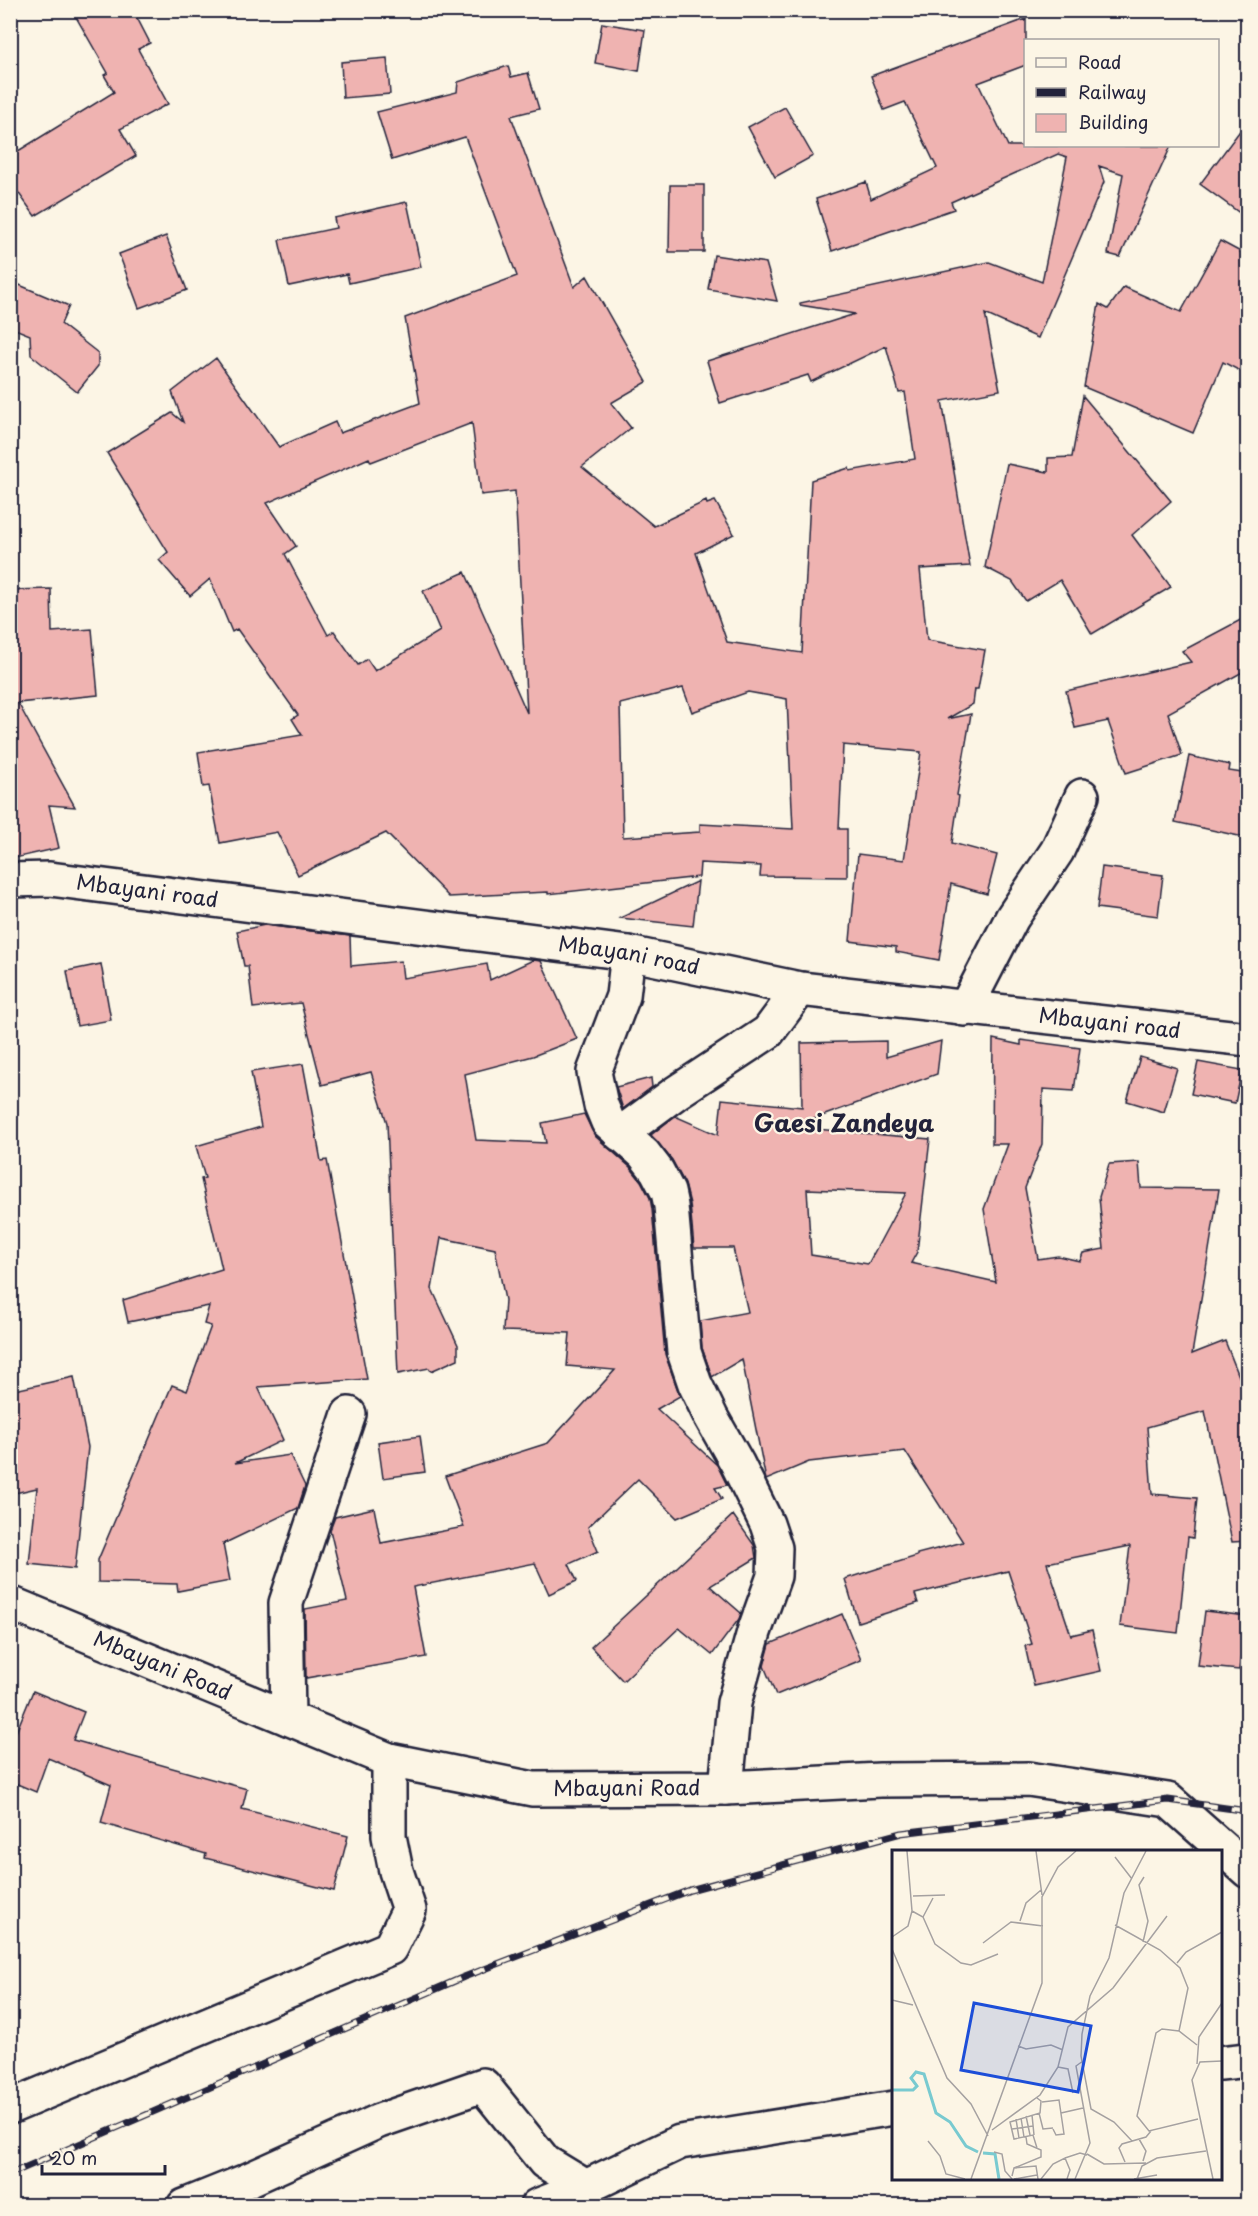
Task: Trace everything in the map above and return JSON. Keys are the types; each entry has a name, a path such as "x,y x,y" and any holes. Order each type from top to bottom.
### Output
{"street":[{"path":"965,1009 1012,918 1057,850 1082,796"},
{"name":"Mbayani road","path":"10,880 50,879 628,953 800,989 1248,1039"},
{"path":"628,953 623,996 594,1072 601,1105 608,1122 644,1154 657,1171 668,1192 684,1352 695,1384 757,1503 775,1548 774,1576 754,1632 734,1703 726,1788"},
{"path":"620,1134 677,1092 768,1032 800,989"},
{"path":"288,1718 286,1603 349,1414"},
{"name":"Mbayani Road","path":"10,1603 389,1760 533,1789 726,1788 880,1780 1028,1779 1168,1800 1248,1871"},
{"path":"10,2107 390,1948 409,1910 396,1870 389,1836 389,1760"},
{"path":"1222,2063 1248,2060"},
{"path":"184,2205 246,2181 379,2121 483,2085 545,2162 586,2187"},
{"path":"537,2205 586,2187 680,2142 892,2108"}],"building":[{"path":"72,10 133,10 150,43 138,49 168,104 120,129 136,156 35,216 10,181 10,156 114,92 104,75 108,73"},
{"path":"1026,19 1024,66 978,83 1008,146 1171,147 1120,257 1108,254 1123,174 1099,166 1104,182 1038,338 985,314 1000,390 942,401 970,566 920,569 927,640 985,650 973,704 947,719 971,714 957,795 959,796 952,843 997,855 987,894 951,884 939,960 896,952 896,947 850,941 858,854 904,860 921,752 843,745 839,829 847,829 847,877 760,876 761,866 700,863 699,877 548,894 548,892 449,897 386,833 298,875 277,832 220,843 209,786 203,787 198,752 302,735 292,719 298,715 237,629 232,632 210,579 190,596 159,560 168,552 107,453 172,413 183,422 172,392 216,358 279,447 335,422 340,433 420,403 405,318 517,276 465,137 392,160 377,112 457,92 458,82 508,66 511,77 528,73 539,109 511,116 574,287 587,276 647,382 611,403 631,428 582,467 654,526 706,501 707,504 715,501 734,534 696,553 727,642 802,653 811,480 849,468 850,471 915,459 905,392 899,393 886,346 811,382 808,375 720,403 707,361 855,314 800,305 800,303 989,262 1042,282 1067,157 1058,154 951,202 954,209 832,251 816,199 866,182 871,199 937,168 905,102 884,110 871,76","holes":["472,423 481,495 515,491 527,713 465,572 423,591 440,631 375,671 367,659 358,665 334,631 328,635 285,554 296,546 267,503 369,458 371,462","683,688 692,712 748,692 787,699 793,829 700,824 700,832 623,837 620,704"]},
{"path":"602,23 645,30 639,71 595,63"},
{"path":"387,58 390,94 343,98 341,62"},
{"path":"785,107 813,156 775,177 748,127"},
{"path":"1248,120 1248,219 1200,184"},
{"path":"670,185 704,185 704,252 669,252"},
{"path":"407,202 421,267 349,283 347,274 289,286 279,240 336,228 334,218"},
{"path":"166,236 187,290 139,308 119,254"},
{"path":"1220,241 1248,256 1248,375 1223,362 1193,433 1084,387 1099,304 1108,309 1124,287 1181,312"},
{"path":"714,255 766,263 777,301 708,289"},
{"path":"10,281 69,306 61,324 98,353 98,366 77,392 31,355 30,335 10,327"},
{"path":"1083,396 1171,501 1132,535 1171,587 1092,634 1060,580 1026,601 1012,581 985,567 1007,464 1048,472 1048,458 1072,457"},
{"path":"51,589 52,632 92,629 98,695 18,703 75,807 49,805 59,848 10,859 10,590"},
{"path":"1248,616 1248,669 1168,713 1182,755 1126,773 1108,721 1075,728 1066,691 1191,662 1182,651"},
{"path":"1189,756 1230,765 1229,771 1248,774 1248,838 1175,822"},
{"path":"1102,867 1163,875 1158,916 1097,908"},
{"path":"698,881 693,926 620,918"},
{"path":"265,925 350,936 351,966 401,961 403,978 487,964 490,980 533,960 541,961 577,1039 533,1056 465,1074 476,1140 546,1143 542,1123 584,1114 595,1136 630,1167 641,1181 650,1198 652,1209 665,1354 680,1396 657,1409 717,1465 727,1485 715,1488 722,1499 677,1518 638,1479 588,1527 598,1551 569,1564 577,1581 549,1594 535,1563 413,1587 426,1657 306,1678 305,1609 347,1601 330,1530 335,1517 374,1508 381,1543 464,1527 445,1476 548,1443 615,1370 567,1366 570,1333 503,1331 505,1300 495,1249 441,1238 432,1289 458,1345 458,1359 431,1371 429,1368 398,1374 387,1123 371,1072 322,1085 301,1003 253,1008 248,966 244,966 237,931"},
{"path":"101,964 111,1020 77,1026 67,971"},
{"path":"993,1039 1021,1045 1021,1040 1080,1048 1074,1091 1043,1089 1042,1144 1025,1188 1038,1259 1058,1256 1080,1261 1083,1253 1104,1249 1099,1197 1109,1164 1139,1162 1141,1188 1219,1189 1192,1354 1225,1341 1248,1399 1248,1541 1232,1542 1205,1411 1147,1427 1152,1494 1197,1498 1193,1538 1188,1537 1178,1633 1120,1626 1130,1546 1047,1563 1071,1635 1092,1630 1101,1671 1034,1686 1025,1646 1032,1644 1008,1571 915,1594 918,1603 858,1622 845,1579 917,1556 917,1554 963,1542 905,1451 809,1462 766,1480 742,1359 712,1377 702,1348 700,1321 748,1312 733,1248 694,1248 690,1204 685,1184 672,1160 651,1135 675,1116 718,1135 722,1099 802,1107 801,1043 886,1041 886,1057 941,1041 937,1074 792,1127 930,1139 917,1252 911,1263 996,1282 984,1209 1008,1144 992,1144","holes":["807,1189 906,1193 868,1264 811,1255"]},
{"path":"1140,1057 1177,1068 1164,1112 1127,1101"},
{"path":"1198,1062 1242,1070 1235,1103 1191,1094"},
{"path":"303,1064 321,1161 327,1160 367,1379 258,1387 283,1440 235,1463 290,1455 305,1486 298,1508 223,1544 230,1581 178,1591 177,1584 98,1582 98,1560 172,1385 187,1391 211,1326 204,1324 209,1306 128,1322 123,1300 222,1269 201,1179 205,1178 196,1146 261,1127 251,1072"},
{"path":"651,1078 652,1087 623,1109 616,1087"},
{"path":"74,1377 88,1447 75,1569 29,1564 37,1488 10,1494 10,1391"},
{"path":"420,1436 425,1472 383,1478 378,1442"},
{"path":"733,1515 754,1545 756,1558 710,1586 741,1613 739,1619 712,1655 679,1628 623,1681 591,1647"},
{"path":"1205,1611 1246,1616 1239,1670 1198,1666"},
{"path":"842,1614 861,1660 776,1695 764,1666 770,1644"},
{"path":"33,1691 84,1712 73,1740 247,1789 242,1809 348,1836 334,1891 205,1858 206,1854 101,1823 111,1785 48,1758 36,1792 10,1781 10,1747"}],"railway":[{"path":"10,2174 464,1977 690,1890 901,1833 1168,1800 1248,1811"}],"district":[{"name":"Gaesi Zandeya","path":"844,1124"}]}
